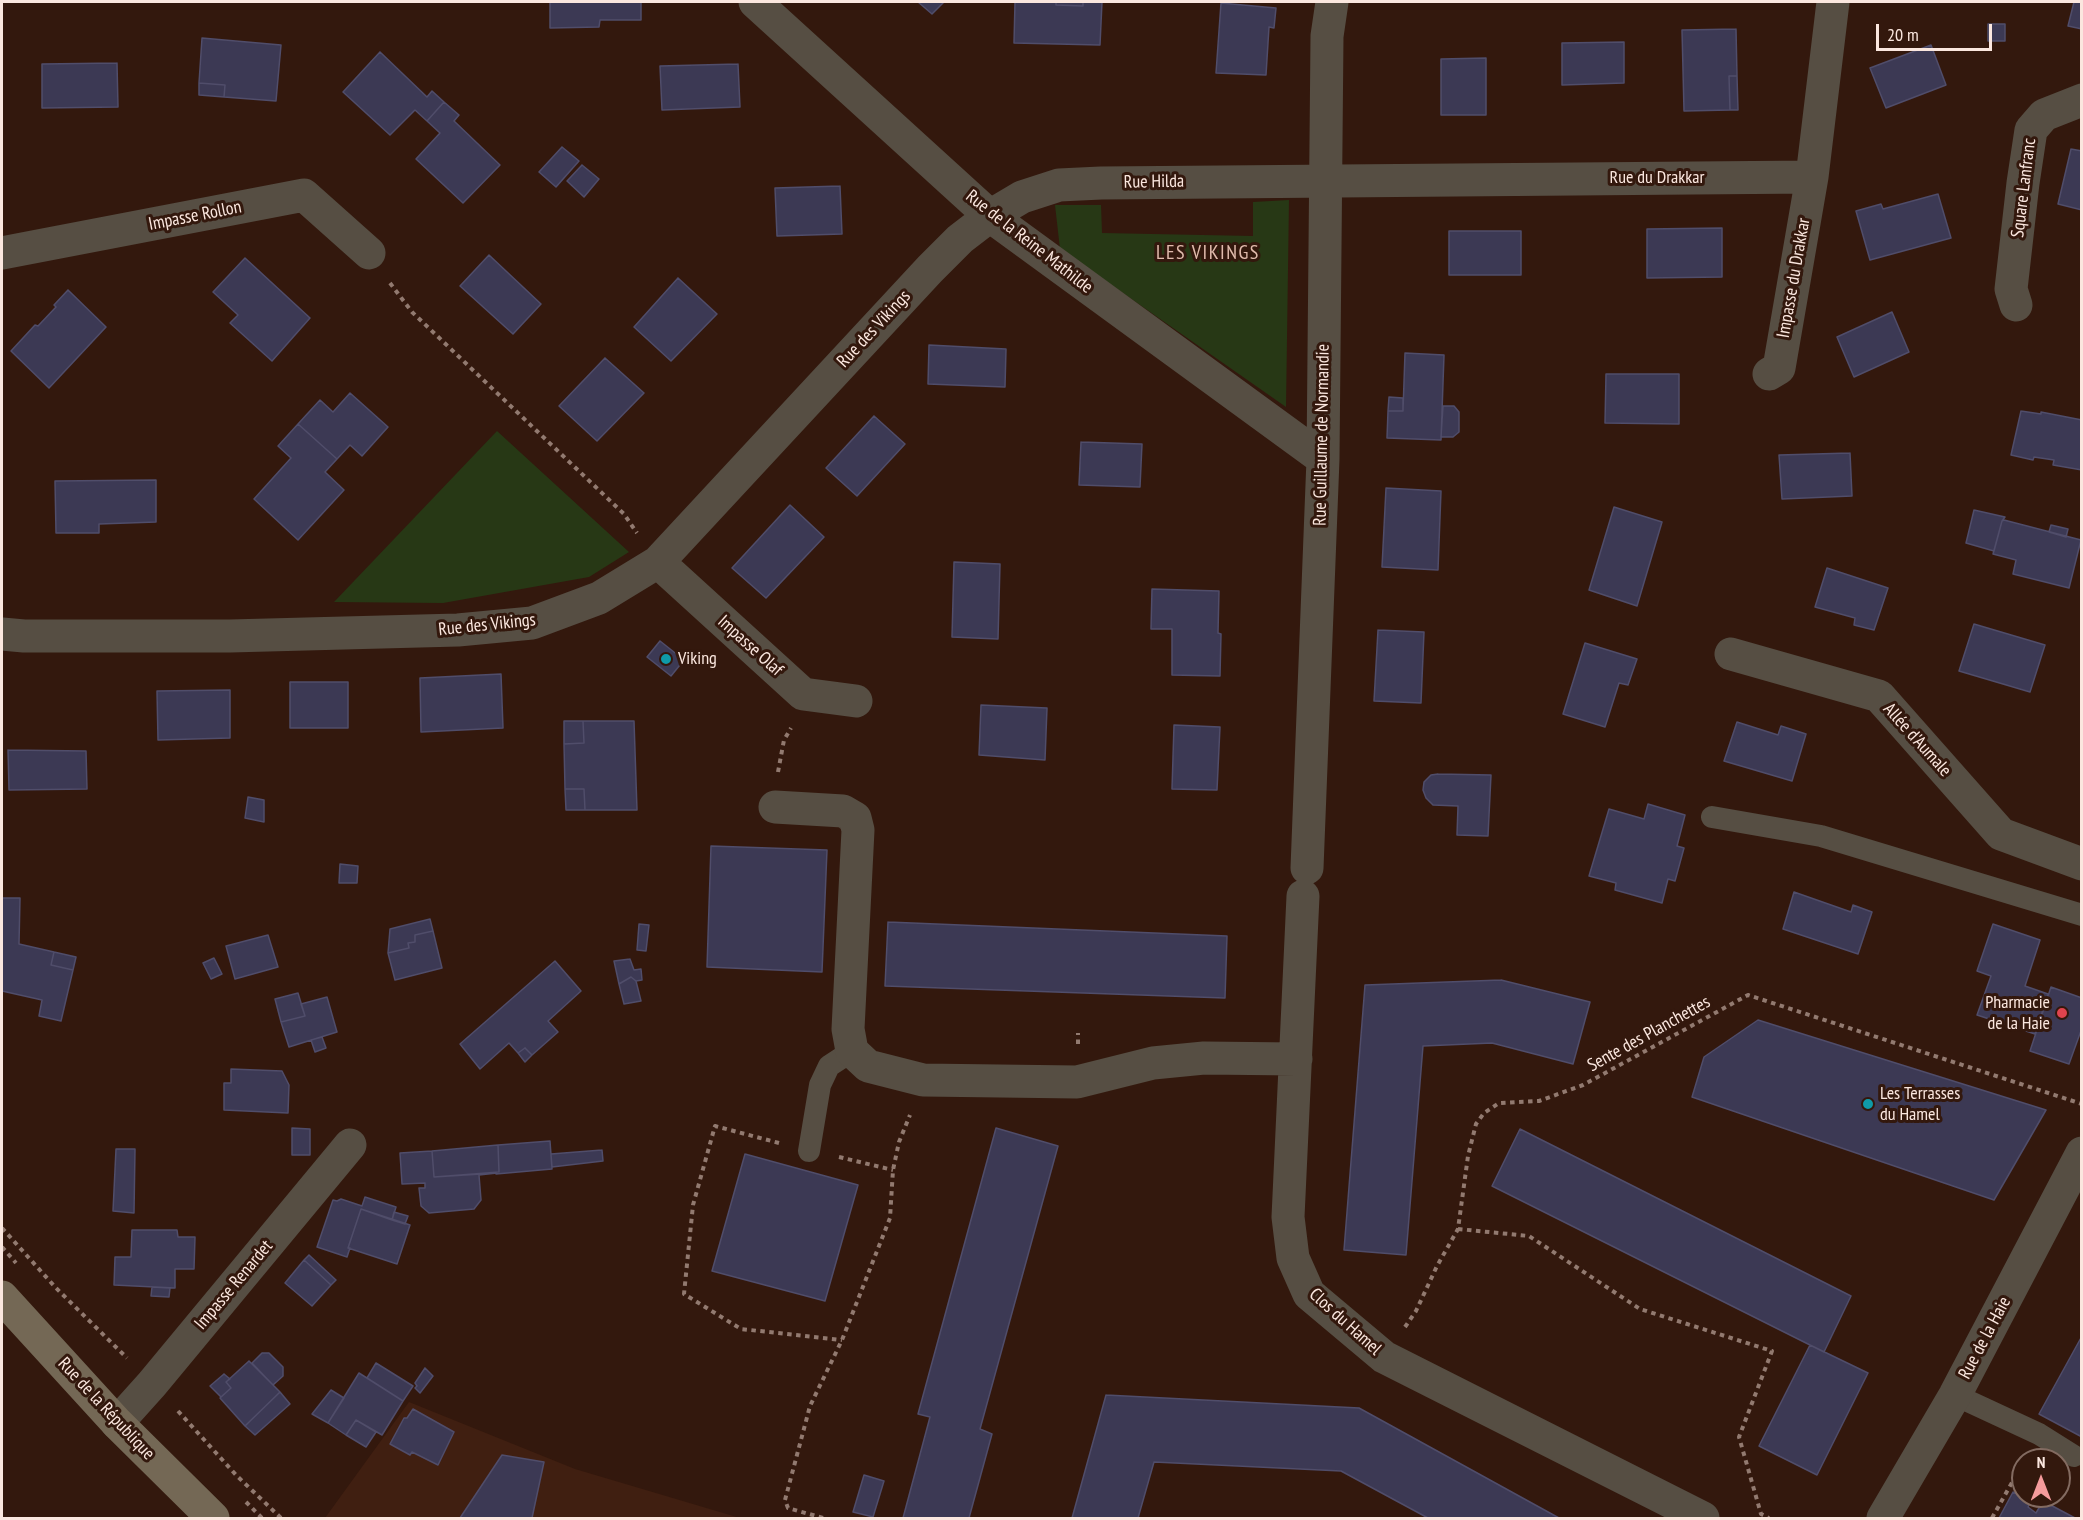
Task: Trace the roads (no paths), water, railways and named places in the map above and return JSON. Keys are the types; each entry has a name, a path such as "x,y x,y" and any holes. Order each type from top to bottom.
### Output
{"main road":[{"name":"Rue de la République","path":"2,1297 117,1423 213,1518"}],"street":[{"name":"Rue de la Reine Mathilde","path":"755,2 990,216 1323,459"},
{"name":"Rue Guillaume de Normandie","path":"1305,882 1323,459 1327,36 1332,2"},
{"path":"1812,177 1833,2"},
{"name":"Square Lanfranc","path":"2016,305 2011,289 2031,129 2044,115 2082,100"},
{"name":"Rue du Drakkar","path":"1325,180 1812,177"},
{"name":"Impasse du Drakkar","path":"1769,374 1779,368 1812,177"},
{"name":"Rue Hilda","path":"990,216 1022,197 1059,185 1325,180"},
{"name":"Impasse Rollon","path":"2,253 304,195 369,253"},
{"name":"Rue des Vikings","path":"2,634 24,636 277,635 458,630 532,623 598,598 658,562 930,269 960,239 990,216"},
{"name":"Impasse Olaf","path":"658,562 803,694 856,701"},
{"name":"Allée d'Aumale","path":"1731,654 1879,696 2001,834 2082,864"},
{"path":"775,807 843,811 855,818 858,830 848,1029 852,1051 868,1066 923,1080 1077,1082 1153,1063 1204,1058 1296,1059"},
{"name":"Clos du Hamel","path":"1305,882 1288,1217 1293,1258 1309,1294 1384,1357 1703,1518"},
{"name":"Impasse Renardet","path":"117,1423 350,1145"},
{"name":"Rue de la Haie","path":"1883,1518 1955,1395 2082,1153"}],"lane":[{"path":"1712,817 1821,836 2082,915"},
{"path":"809,1150 820,1085 829,1066 852,1051"},
{"path":"1955,1395 2039,1434 2074,1456"}],"place":[{"name":"Viking","path":"666,659"},
{"name":"Pharmacie de la Haie","path":"2062,1013"},
{"name":"Les Terrasses du Hamel","path":"1868,1104"}],"district":[{"name":"LES VIKINGS","path":"1208,253"}]}
